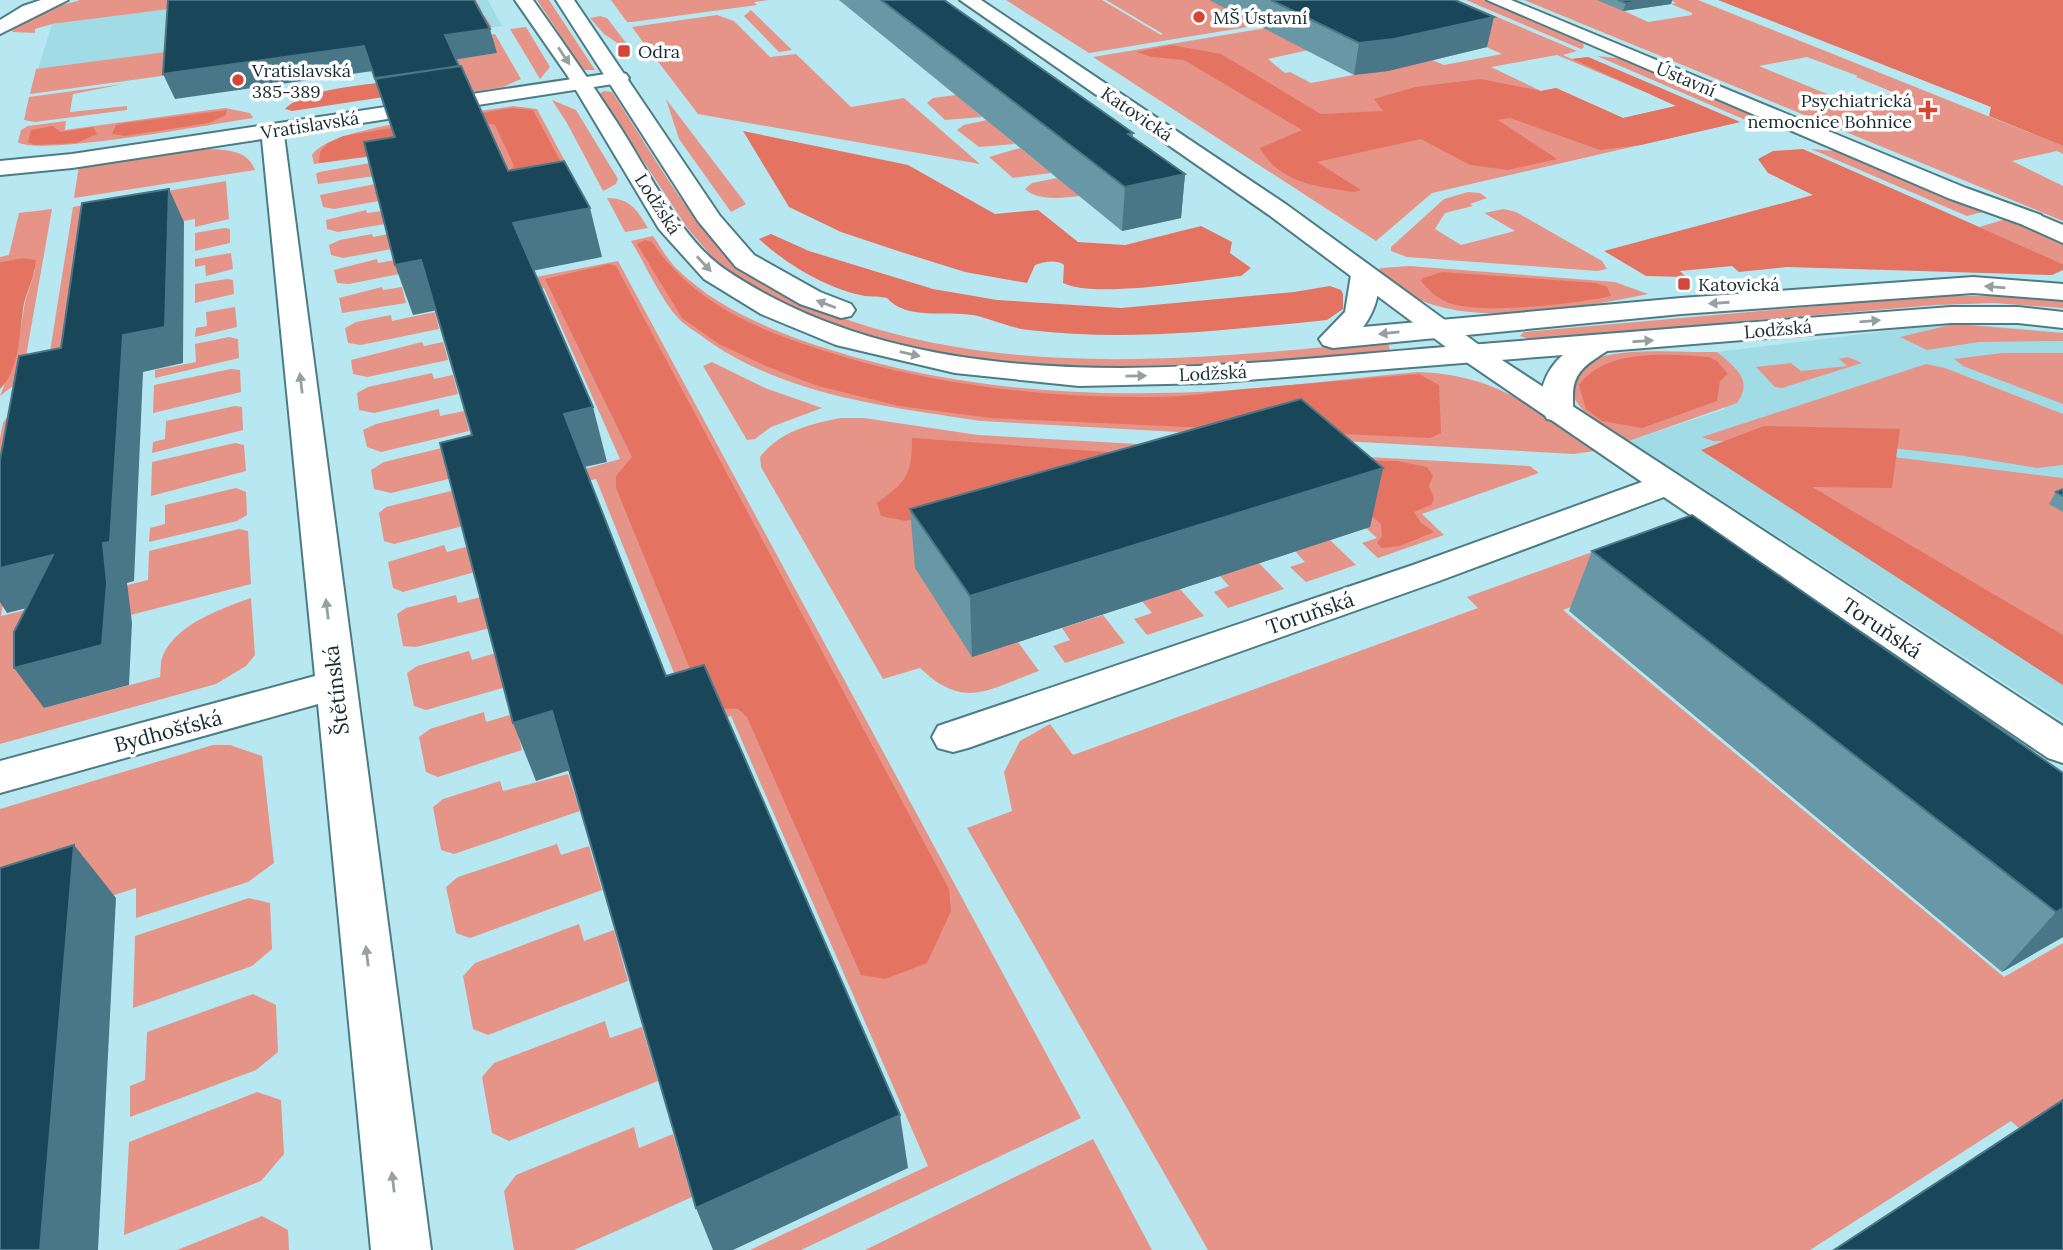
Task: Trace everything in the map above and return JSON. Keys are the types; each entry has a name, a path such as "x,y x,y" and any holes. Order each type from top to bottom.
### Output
{"street":[{"path":"2,27 29,10 59,0"},
{"name":"Lodžská","path":"524,0 583,84 672,229 713,273 771,308 846,339 956,365 1079,377 1210,374 1951,315 2018,315 2063,320"},
{"name":"Lodžská","path":"565,0 711,221 746,261 810,298 879,324 977,346 1081,356 1199,352 1681,306 1973,285 2063,292"},
{"name":"Katovická","path":"970,0 1278,209 1472,354"},
{"name":"Ústavní","path":"1496,0 1957,193 2063,234"},
{"name":"Vratislavská","path":"0,169 61,163 619,78"},
{"name":"Štětínská","path":"272,131 401,1250"},
{"path":"1333,339 1356,321 1363,304 1364,275"},
{"path":"1558,412 1558,377 1569,363 1598,344"},
{"name":"Toruňská","path":"1472,354 2063,747"},
{"name":"Toruňská","path":"953,737 1426,573 1666,485"},
{"name":"Bydhošťská","path":"0,777 336,685"}],"shaded area":[{"path":"80,0 177,0 177,8 52,24 35,29 35,33 12,32 15,25 30,15"},
{"path":"177,0 488,0 502,26 444,34 445,37 30,94 52,24 177,8"},
{"path":"425,0 476,0 483,13 437,19 438,23 485,16 492,27 444,34 445,37 30,94 36,69 258,40"},
{"path":"537,0 549,0 595,70 583,70"},
{"path":"611,0 769,0 754,2 757,5 627,22"},
{"path":"1006,0 1102,0 1161,35 1163,34 1106,0 1413,0 1089,53"},
{"path":"1433,0 1457,0 1577,51 1563,55 1572,59 1588,57 1740,122 1432,193 1376,241 1093,57","holes":["1432,23 1502,54 1444,65 1432,60 1311,83 1290,72 1285,73 1268,59","1557,55 1676,105 1676,106 1623,118 1556,88 1541,91 1491,67"]},
{"path":"1466,0 1490,0 1582,40 1584,47 1581,49"},
{"path":"1524,0 1601,0 1648,22 1692,15 1671,4 1676,3 1670,0 1698,0 2063,146 2063,154 2057,151 2012,161 2063,186 2063,221","holes":["1807,57 1858,76 1856,77 1895,93 1844,101 1759,66"]},
{"path":"1718,0 2063,0 2063,146 1989,116 1991,107"},
{"path":"751,10 792,50 779,52 744,16"},
{"path":"717,15 734,21 770,57 796,54 851,107 904,98 980,164 698,114 653,55 660,54 653,44 645,45 632,27"},
{"path":"590,18 607,18 630,48 625,48 604,34"},
{"path":"526,27 550,67 540,79 510,29"},
{"path":"495,34 521,79 503,87 471,92 457,59 496,53 487,35"},
{"path":"1171,45 1221,54 1321,114 1383,111 1374,99 1415,87 1481,79 1541,91 1556,88 1623,118 1676,106 1572,59 1588,57 1740,122 1641,145 1600,150 1510,118 1498,120 1557,159 1508,170 1470,165 1421,139 1317,162 1361,190 1354,192 1313,185 1289,176 1268,160 1260,148 1302,130 1184,60 1152,57 1136,52"},
{"path":"1597,56 1626,59 1764,119 1766,125 1764,128"},
{"path":"425,78 430,90 292,111 285,109 296,101 330,90"},
{"path":"124,84 73,94 70,112 127,106 127,110 35,122 24,120 29,97"},
{"path":"604,91 612,92 690,211 725,253 756,279 781,293 848,320 914,339 980,351 1046,357 1180,358 1382,342 1389,345 1390,351 1203,368 1045,368 958,357 862,335 782,305 721,267 688,229 599,94"},
{"path":"956,95 982,117 945,120 927,103 933,98"},
{"path":"666,99 746,204 731,212 679,139"},
{"path":"552,100 576,110 618,179 616,184 603,191"},
{"path":"513,106 537,109 583,195 507,209 536,277 618,261 1081,1118 801,1250 750,1250 928,1166 731,716 695,725 596,479 588,481 585,469 620,459 544,288 521,292 397,153 314,164 312,155 325,145 346,136 405,122"},
{"path":"225,108 250,113 253,118 91,142 32,145 18,142 21,130 28,126 66,121 65,130"},
{"path":"512,108 533,110 572,183 507,172 514,166 495,125 486,123 369,156 319,163 320,152 328,143 343,136"},
{"path":"227,110 226,115 209,123 125,136 112,134 116,125"},
{"path":"987,120 1015,144 979,147 957,130 964,125"},
{"path":"52,126 61,132 93,127 97,134 77,143 34,145 28,142 31,130"},
{"path":"743,131 908,165 995,214 1038,210 1078,242 1125,245 1201,226 1232,242 1230,253 1251,268 1241,276 1123,289 1078,287 1063,283 1064,265 1054,262 1035,265 1027,283 965,272 841,232 789,207"},
{"path":"1020,148 1051,173 1013,178 989,157"},
{"path":"209,149 242,155 252,163 255,170 74,198 79,166"},
{"path":"1803,149 2063,264 2063,270 2052,275 1787,267 1739,272 1732,266 1680,271 1686,277 1646,276 1604,251 1813,195 1768,173 1758,159 1773,151"},
{"path":"1811,149 1847,152 1987,211 1967,216"},
{"path":"387,160 404,172 318,184 316,174 319,172"},
{"path":"1057,178 1070,188 1156,178 1069,197 1051,198 1025,189 1032,183"},
{"path":"226,181 229,219 195,227 195,219 96,236 78,383 37,392 1,616 148,580 149,551 239,529 248,531 251,584 53,635 44,708 160,677 163,655 179,634 201,619 251,598 255,655 246,666 216,684 0,744 0,438 3,423 15,405 46,377 73,207"},
{"path":"390,181 379,201 334,209 323,207 320,195"},
{"path":"1468,192 1480,193 1487,198 1470,204 1473,206 1445,213 1435,229 1461,245 1515,231 1484,213 1504,209 1516,212 1602,261 1607,269 1597,271 1407,257 1391,251 1391,247 1444,199"},
{"path":"607,198 622,200 632,206 648,228 625,232"},
{"path":"52,209 22,379 0,396 16,355 25,302 35,270 22,258 0,262 0,257 9,255 19,213"},
{"path":"366,210 367,213 382,211 385,224 338,232 327,229 326,220"},
{"path":"2006,219 2063,243 2063,264 1979,227"},
{"path":"230,229 230,243 195,251 195,233"},
{"path":"372,234 373,237 388,234 392,249 343,258 331,255 329,245 340,240"},
{"path":"771,234 809,251 933,289 997,300 1121,308 1294,292 1330,286 1341,290 1343,309 1327,320 1178,333 1103,335 1029,330 973,315 915,312 895,305 887,298 865,296 836,288 794,266 759,239"},
{"path":"653,236 674,266 694,284 750,319 831,350 910,371 991,385 1114,393 1221,391 1418,372 1446,374 1470,379 1513,396 1595,451 1574,454 981,421 836,396 766,373 733,357 683,323 665,300 631,241"},
{"path":"645,240 652,242 687,282 727,311 772,332 822,350 904,372 987,387 1113,397 1189,395 1419,374 1439,385 1441,433 1430,438 991,418 899,406 818,386 719,344 682,318 637,244"},
{"path":"231,253 233,269 206,276 205,265 195,267 195,259"},
{"path":"22,258 36,260 35,266 24,303 16,360 7,381 0,389 0,262"},
{"path":"377,259 378,263 395,260 399,274 349,284 337,283 334,270"},
{"path":"609,264 616,266 949,889 951,911 927,963 885,979 861,975 747,717 738,709 706,708 616,488 616,476 632,457 545,279"},
{"path":"1410,266 1615,282 1648,294 1564,309 1473,312 1445,308 1420,300 1375,272 1381,268"},
{"path":"1442,272 1596,283 1607,287 1611,296 1531,307 1468,307 1443,300 1421,281"},
{"path":"233,280 234,294 195,303 195,284"},
{"path":"382,287 383,290 402,287 406,303 342,313 339,298"},
{"path":"1931,296 2017,296 2063,301 2063,308 1994,303 1936,305 1529,339 1520,336 1524,332"},
{"path":"235,307 237,327 195,337 196,328 207,326 206,312"},
{"path":"435,312 439,329 361,345 348,343 345,328 356,322 391,315 392,321"},
{"path":"1952,323 2063,332 2063,721 1653,456 1626,442 1725,409 1736,368 1717,352"},
{"path":"1954,324 2063,333 2063,341 1979,342 1927,350 1900,337"},
{"path":"229,337 238,339 239,358 155,378 155,370 196,362 195,344"},
{"path":"422,342 424,346 443,342 448,360 367,377 353,374 351,360"},
{"path":"1649,351 1717,352 1736,369 1743,381 1742,395 1737,403 1626,442 1585,412 1569,386 1586,364 1612,354"},
{"path":"2002,353 2063,353 2063,404 1963,366 1954,359"},
{"path":"1639,356 1709,357 1717,361 1728,374 1720,381 1717,401 1642,428 1602,421 1586,409 1579,385 1591,373 1605,365"},
{"path":"1848,357 1862,363 1782,388 1775,387 1756,367 1791,363 1801,371 1847,366 1839,359"},
{"path":"712,362 765,388 822,408 771,427 755,439 747,440 703,366"},
{"path":"1926,364 1945,368 2063,414 2063,465 2037,468 1965,456 1872,446 1713,441 1702,437"},
{"path":"231,369 240,370 241,392 153,413 154,385"},
{"path":"432,373 434,379 453,375 458,394 374,413 359,410 357,393 368,387"},
{"path":"235,406 242,407 243,430 152,453 153,442 165,439 166,421"},
{"path":"439,409 440,416 464,411 469,431 381,452 367,447 363,430 376,424"},
{"path":"841,418 864,418 978,435 1530,466 1539,473 1422,514 1444,535 1378,558 1362,543 1377,538 1366,528 1018,642 1039,671 991,689 964,693 950,689 920,668 883,679 761,467 760,457 786,435 807,426"},
{"path":"1764,426 1900,429 1892,488 1812,487 2063,635 2063,685 1701,450"},
{"path":"912,438 1149,455 906,521 881,516 877,503 901,483 909,469"},
{"path":"235,443 244,445 246,471 151,496 152,462"},
{"path":"450,446 481,471 391,493 374,489 371,470 384,462"},
{"path":"1701,450 1853,452 2063,478 2063,685"},
{"path":"1324,459 1397,461 1427,467 1433,476 1429,486 1434,499 1431,505 1414,512 1421,523 1434,532 1400,546 1382,548 1377,543 1382,536 1381,524 1312,467"},
{"path":"236,488 246,492 247,515 237,521 149,542 150,528 165,524 165,505"},
{"path":"459,489 460,496 454,498 463,526 394,544 384,541 379,513 386,507"},
{"path":"1656,529 1673,569 1563,610 2004,977 2063,943 2063,1168 2011,1121 1810,1250 1208,1250 967,828 1012,811 1004,772 1020,741 1050,724 1073,755 1478,608 1467,597"},
{"path":"1330,540 1356,565 1306,582 1290,567 1305,562 1295,551"},
{"path":"444,545 447,552 469,546 475,572 403,592 393,588 388,562"},
{"path":"1259,563 1284,589 1228,608 1214,592 1229,586 1220,576"},
{"path":"1180,589 1204,616 1147,635 1134,619 1152,613 1142,601"},
{"path":"456,595 458,603 481,597 490,628 416,647 403,646 397,614 406,608"},
{"path":"1103,615 1125,643 1065,663 1053,646 1070,640 1062,628"},
{"path":"469,651 472,660 496,653 506,687 426,710 414,706 407,673 417,666"},
{"path":"484,712 486,722 513,714 522,750 438,777 426,772 419,737 430,729"},
{"path":"213,745 230,745 262,756 274,863 248,882 136,918 136,888 0,932 0,809"},
{"path":"568,774 580,811 454,854 441,850 433,807 443,799 500,781 503,791"},
{"path":"557,844 561,855 589,846 602,890 470,938 456,933 446,887 458,877"},
{"path":"249,898 270,903 272,949 252,966 133,1008 135,936"},
{"path":"579,924 584,941 614,930 628,981 488,1035 473,1029 463,976 475,963"},
{"path":"253,994 276,1005 278,1052 256,1070 130,1117 130,1086 145,1080 147,1032"},
{"path":"605,1021 610,1038 642,1027 658,1081 509,1141 492,1133 482,1077 494,1063"},
{"path":"257,1092 281,1100 284,1154 261,1181 124,1235 129,1142"},
{"path":"634,1127 639,1148 673,1134 692,1197 574,1250 514,1250 504,1191 516,1175"},
{"path":"1093,1139 1152,1250 865,1250"},
{"path":"262,1216 288,1230 289,1250 177,1250"}],"building":[{"path":"168,0 474,0 490,29 445,35 459,66 375,79 364,46 163,74"},
{"path":"881,0 944,0 1133,133 1128,134 1185,174 1125,187"},
{"path":"1271,0 1455,0 1494,17 1394,39 1359,43"},
{"path":"1618,0 1647,0 1626,3"},
{"path":"461,66 508,171 564,161 590,208 513,223 593,407 564,414 666,676 704,665 900,1115 696,1208 552,711 513,723 440,443 472,435 421,260 395,265 364,142 395,137 375,78"},
{"path":"169,189 165,327 123,335 110,542 103,543 107,583 102,645 14,668 14,632 53,555 0,568 0,460 19,356 61,348 82,203"},
{"path":"1301,399 1383,468 970,596 910,509"},
{"path":"1692,515 2063,773 2063,908 2056,912 1592,551"},
{"path":"74,845 40,1250 0,1250 0,868"},
{"path":"2063,1100 2063,1250 1834,1250"}],"place":[{"name":"MŠ Ústavní","path":"1199,17"},
{"name":"Odra","path":"624,51"},
{"name":"Vratislavská 385-389","path":"238,80"},
{"name":"Psychiatrická nemocnice Bohnice","path":"1928,110"},
{"name":"Katovická","path":"1684,284"}]}
